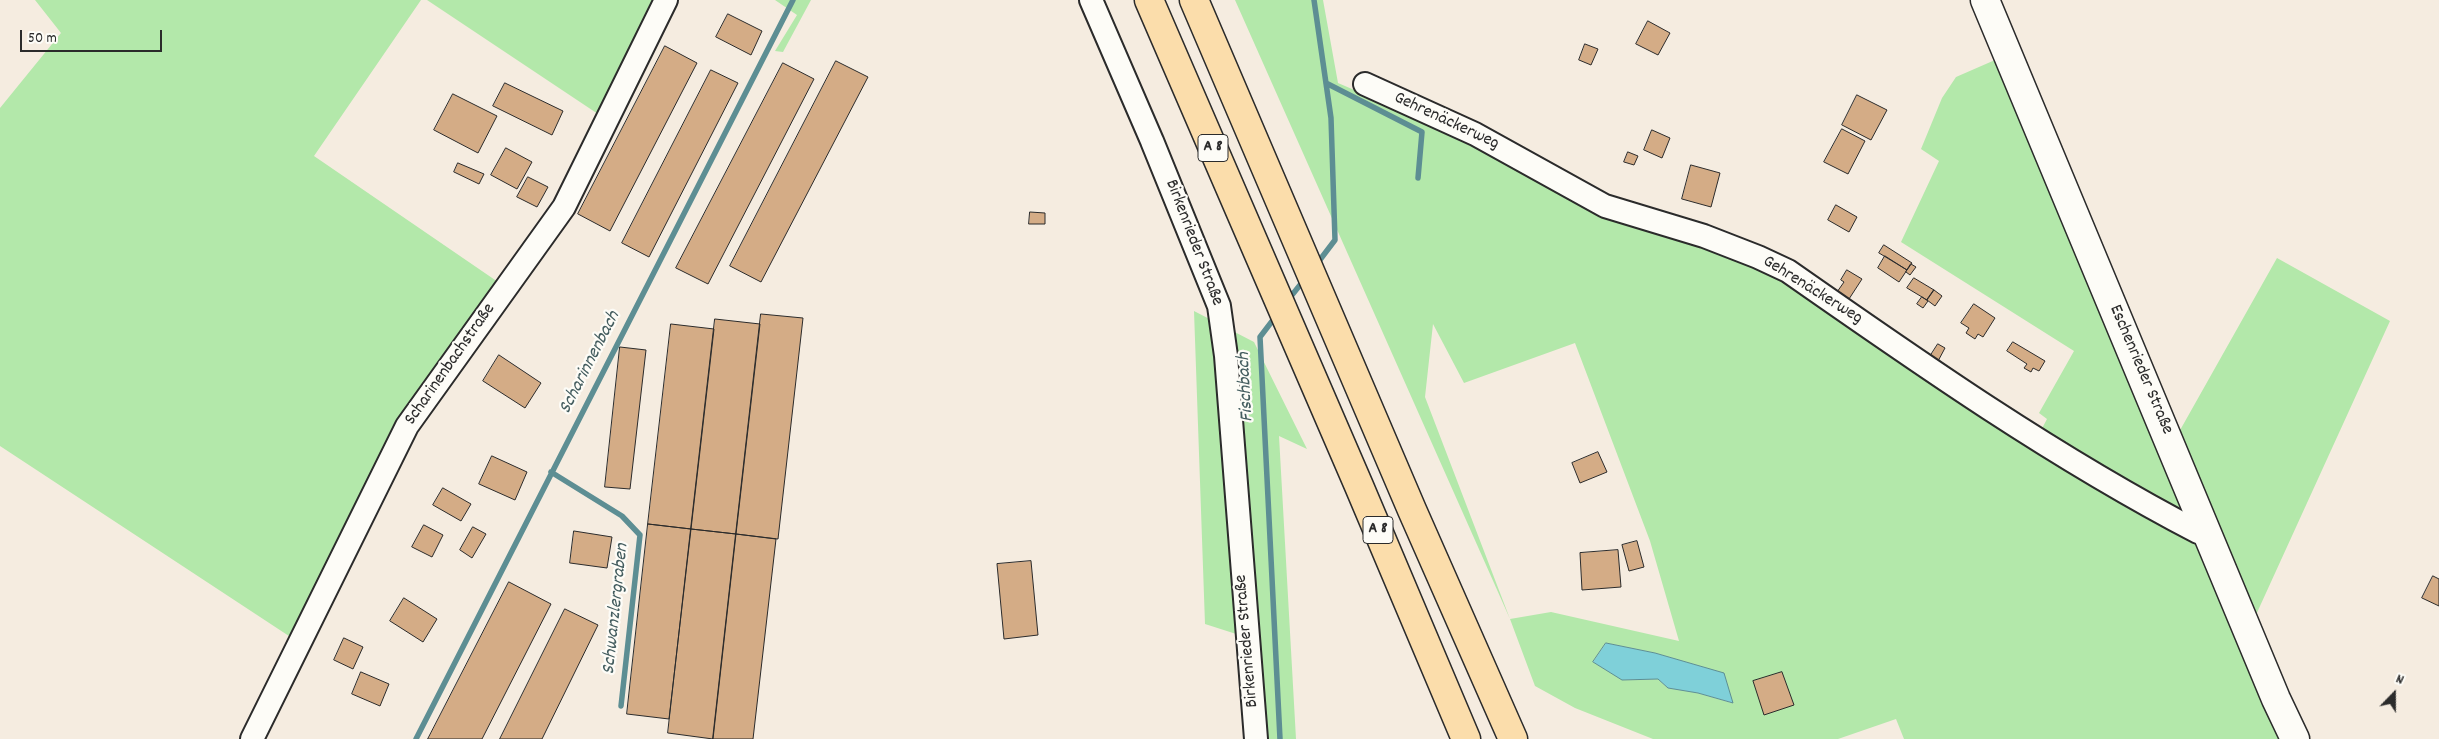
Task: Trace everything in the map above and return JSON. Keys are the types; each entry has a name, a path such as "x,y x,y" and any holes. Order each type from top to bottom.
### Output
{"highway":[{"name":"A 8","path":"1149,0 1466,739"},
{"name":"A 8","path":"1194,0 1513,739"}],"street":[{"name":"Scharinenbachstraße","path":"252,739 407,426 564,207 666,0"},
{"name":"Birkenrieder Straße","path":"1091,0 1152,141 1219,306 1226,356 1256,739"},
{"name":"Eschenrieder Straße","path":"1985,0 2208,530 2276,699 2295,739"},
{"name":"Gehrenäckerweg","path":"1365,84 1475,134 1573,190 1605,206 1704,236 1788,271 2026,433 2138,501 2198,532 2208,530"}],"green space":[{"path":"35,0 421,0 314,156 498,282 292,638 0,446 0,108 61,33"},
{"path":"427,0 656,0 601,116"},
{"path":"775,0 811,0 783,52 775,51 797,15"},
{"path":"1235,0 1323,0 1338,83 1756,262 2192,538 2200,545 2281,739 1904,739 1896,719 1838,739 1653,739 1575,708 1535,686 1510,619","holes":["1433,324 1464,383 1575,343 1650,541 1679,641 1551,612 1510,619 1425,397","1606,643 1655,653 1723,673 1732,703 1698,693 1668,688 1658,679 1623,680 1593,662"]},
{"path":"1995,60 2189,516 2038,436 2047,419 2039,413 2074,351 1901,242 1939,161 1921,149 1942,98 1956,77"},
{"path":"2277,258 2390,321 2255,617 2179,432"},
{"path":"1194,311 1254,342 1307,449 1279,436 1296,739 1265,739 1258,641 1205,624"}],"water":[{"path":"1606,643 1655,653 1724,673 1733,703 1698,693 1668,688 1658,679 1622,680 1593,662"}],"building":[{"path":"728,14 762,31 751,55 716,37"},
{"path":"1648,21 1670,33 1658,55 1636,44"},
{"path":"1585,44 1598,49 1591,65 1579,60"},
{"path":"665,46 697,63 610,231 578,214"},
{"path":"836,61 868,77 761,282 730,266"},
{"path":"783,63 814,79 708,284 676,268"},
{"path":"711,70 738,83 649,257 622,243"},
{"path":"505,83 563,111 552,135 493,106"},
{"path":"453,94 497,116 478,153 434,130"},
{"path":"1857,95 1887,110 1871,140 1842,125"},
{"path":"1842,129 1865,141 1848,174 1824,162"},
{"path":"1652,130 1670,138 1662,158 1644,150"},
{"path":"506,148 532,162 517,189 491,175"},
{"path":"1628,152 1638,156 1634,165 1624,162"},
{"path":"458,163 484,174 479,184 454,172"},
{"path":"1691,165 1720,173 1711,207 1682,199"},
{"path":"528,177 548,187 537,207 517,197"},
{"path":"1836,205 1857,217 1849,232 1828,220"},
{"path":"1030,212 1045,213 1045,224 1029,224"},
{"path":"1884,245 1912,263 1907,270 1879,253"},
{"path":"1885,256 1907,270 1899,282 1878,268"},
{"path":"1911,264 1916,267 1910,275 1906,272"},
{"path":"1847,270 1862,279 1849,299 1837,292 1844,282 1841,280"},
{"path":"1914,278 1934,290 1927,300 1907,288"},
{"path":"1934,290 1942,296 1935,306 1927,300"},
{"path":"1922,297 1928,301 1923,308 1917,304"},
{"path":"1974,304 1995,318 1983,337 1978,334 1975,339 1966,333 1969,328 1961,323"},
{"path":"761,314 803,318 778,539 736,534"},
{"path":"715,319 760,324 736,534 691,529"},
{"path":"671,324 714,329 691,529 648,524"},
{"path":"2013,342 2045,361 2039,371 2033,368 2031,372 2024,368 2027,364 2007,351"},
{"path":"1938,344 1945,348 1937,363 1929,358"},
{"path":"620,347 646,350 630,489 605,487"},
{"path":"499,355 541,383 525,408 483,381"},
{"path":"1598,452 1607,472 1580,483 1572,463"},
{"path":"492,456 527,472 515,500 479,484"},
{"path":"443,488 471,504 461,521 433,505"},
{"path":"648,524 691,529 669,719 627,714"},
{"path":"424,525 443,535 432,557 412,547"},
{"path":"473,527 486,534 472,558 460,550"},
{"path":"691,529 736,534 713,739 668,733"},
{"path":"574,531 612,537 607,568 570,563"},
{"path":"736,534 776,539 753,739 713,739"},
{"path":"1637,541 1644,567 1629,571 1622,545"},
{"path":"1618,550 1621,587 1582,590 1580,553"},
{"path":"1031,561 1038,635 1004,639 997,564"},
{"path":"2433,576 2439,579 2439,606 2422,598"},
{"path":"509,582 551,604 482,739 428,739"},
{"path":"404,598 437,619 423,642 390,621"},
{"path":"565,609 598,625 542,739 500,739"},
{"path":"344,638 363,647 353,669 334,660"},
{"path":"361,672 389,684 380,706 352,694"},
{"path":"1782,672 1794,705 1764,715 1753,681"}],"waterway":[{"name":"Scharinnenbach","path":"416,739 793,0"},
{"name":"Fischbach","path":"1314,0 1331,118 1335,240 1316,265"},
{"path":"1326,83 1422,132 1418,178"},
{"name":"Fischbach","path":"1288,300 1304,280"},
{"name":"Fischbach","path":"1276,316 1260,337 1280,739"},
{"name":"Schwanzlergraben","path":"551,472 622,516 640,535 621,706"}]}
